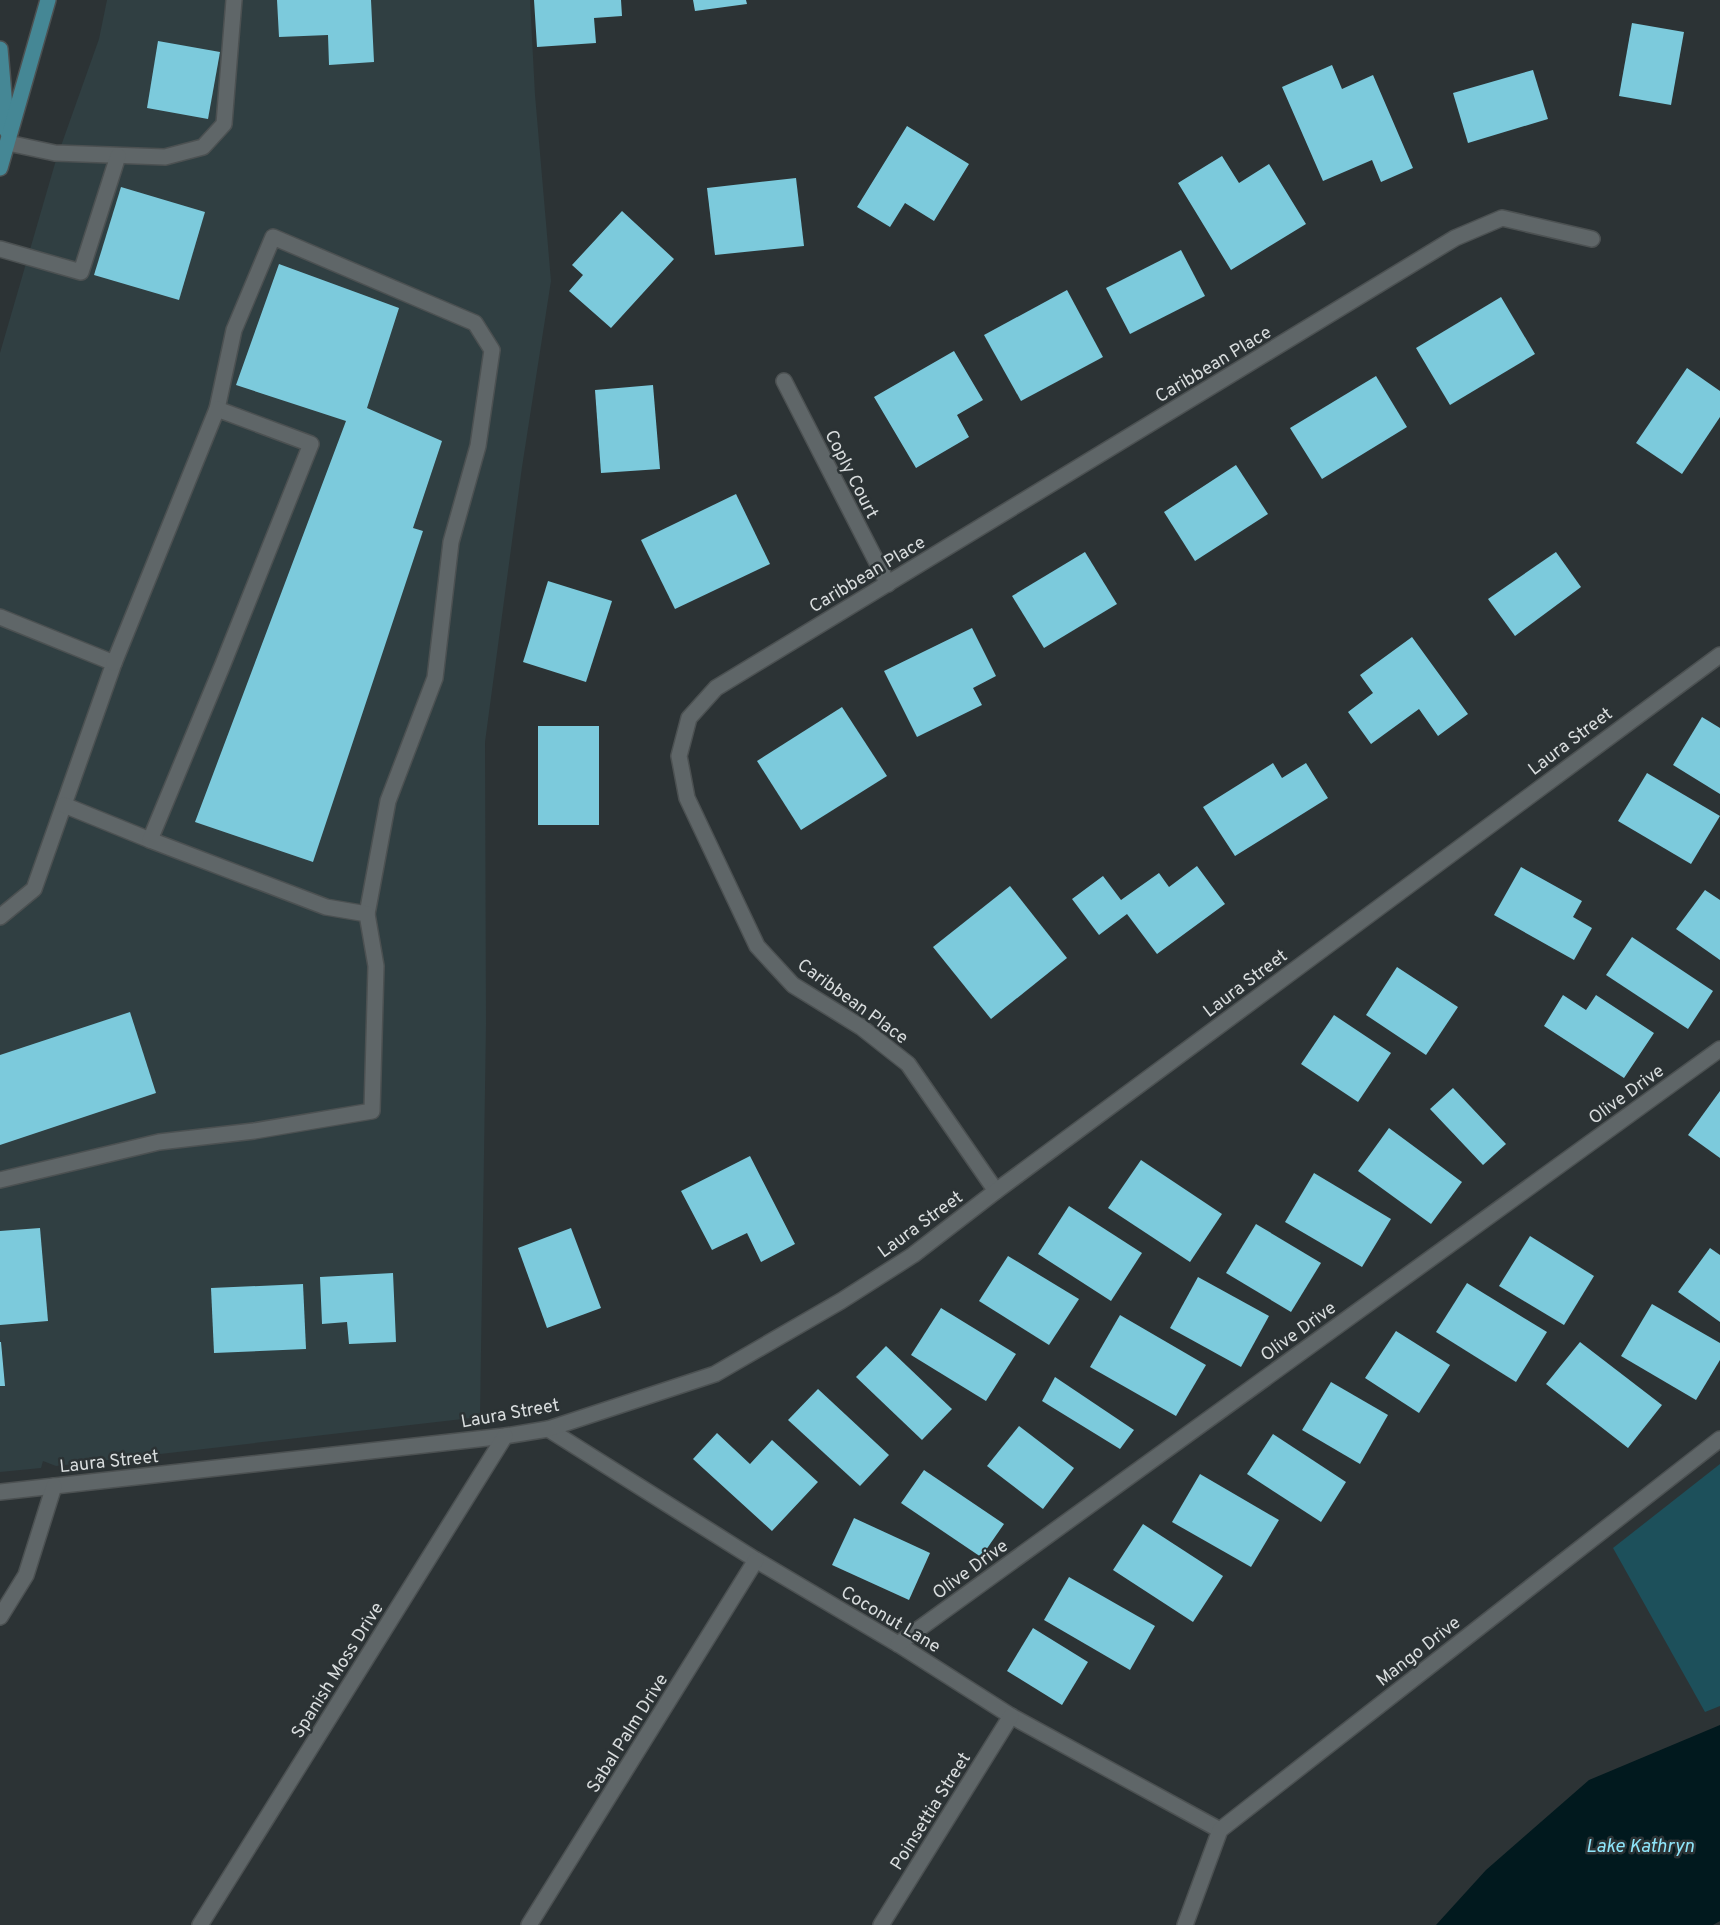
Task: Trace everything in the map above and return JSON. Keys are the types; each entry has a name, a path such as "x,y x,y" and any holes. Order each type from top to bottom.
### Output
{"main road":[{"path":"0,168 48,0"},
{"path":"0,48 8,143"}],"street":[{"path":"8,143 55,153 165,157 203,147 224,124 234,0"},
{"path":"0,249 81,272 118,156"},
{"name":"Caribbean Place","path":"996,1192 908,1064 861,1027 793,985 757,946 687,798 679,756 689,718 716,688 1455,238 1502,218 1592,239"},
{"path":"0,917 34,889 114,663 217,409 234,330 273,237 475,323 492,350 478,446 452,542 434,678 388,801 367,914 376,966 372,1112 254,1131 159,1142 0,1180"},
{"name":"Coply Court","path":"784,381 888,584"},
{"path":"150,840 312,444 217,409"},
{"path":"0,617 114,663"},
{"name":"Laura Street","path":"0,1492 505,1436 548,1429 715,1374 841,1301 913,1255 1720,655"},
{"path":"64,805 150,840 326,906 367,914"},
{"name":"Olive Drive","path":"898,1644 1720,1049"},
{"name":"Coconut Lane","path":"548,1429 756,1560 898,1644 1011,1716 1220,1830"},
{"name":"Spanish Moss Drive","path":"200,1925 505,1436"},
{"name":"Mango Drive","path":"1220,1830 1720,1439"},
{"path":"0,1617 26,1575 54,1486"},
{"name":"Sabal Palm Drive","path":"529,1925 756,1560"},
{"name":"Poinsettia Street","path":"881,1925 1011,1716"},
{"path":"1184,1925 1220,1830"}],"shaded area":[{"path":"107,0 530,0 535,95 551,281 522,467 485,742 486,1024 480,1417 56,1466 43,1461 41,1468 0,1472 0,353 56,160 99,39"},
{"path":"1720,1464 1720,1706 1705,1712 1613,1548"}],"water":[{"name":"Lake Kathryn","path":"1720,1725 1720,1921 1713,1925 1436,1925 1486,1870 1589,1780"}],"building":[{"path":"277,0 371,0 374,62 329,65 328,35 279,37"},
{"path":"534,0 621,0 622,16 594,18 596,43 537,47"},
{"path":"693,0 746,0 747,4 695,11"},
{"path":"1632,23 1684,32 1671,105 1619,96"},
{"path":"158,41 220,52 208,119 147,108"},
{"path":"1332,65 1342,89 1373,75 1413,168 1381,182 1372,160 1323,181 1282,87"},
{"path":"1533,70 1548,119 1468,143 1453,93"},
{"path":"907,126 969,164 934,221 905,203 890,227 857,207"},
{"path":"1222,156 1239,183 1269,164 1306,224 1231,270 1178,183"},
{"path":"796,178 804,246 715,255 707,188"},
{"path":"121,187 205,212 179,300 94,275"},
{"path":"622,211 674,259 611,328 569,291 583,275 572,265"},
{"path":"1181,250 1205,296 1130,334 1106,288"},
{"path":"279,264 399,308 367,408 442,441 413,528 423,531 313,862 195,822 346,421 236,385"},
{"path":"1067,290 1103,357 1021,401 984,335"},
{"path":"1501,297 1535,354 1450,405 1416,348"},
{"path":"954,351 983,400 957,415 969,437 916,468 874,397"},
{"path":"1687,368 1720,391 1720,417 1682,474 1636,443"},
{"path":"1376,376 1407,427 1322,479 1290,428"},
{"path":"653,385 660,469 601,473 595,390"},
{"path":"1236,465 1268,514 1195,561 1164,512"},
{"path":"736,494 770,564 675,609 641,540"},
{"path":"1085,552 1117,604 1044,648 1012,596"},
{"path":"1556,552 1581,587 1515,636 1488,599"},
{"path":"548,581 612,601 586,682 523,662"},
{"path":"972,628 996,676 973,688 982,705 917,737 884,671"},
{"path":"1412,637 1468,714 1438,736 1419,709 1371,744 1348,712 1373,693 1360,675"},
{"path":"842,707 887,776 801,830 757,761"},
{"path":"1702,717 1720,728 1720,794 1673,765"},
{"path":"538,726 599,726 599,825 538,825"},
{"path":"1273,763 1282,778 1306,763 1328,798 1235,856 1203,807"},
{"path":"1647,773 1720,816 1691,864 1618,821"},
{"path":"1197,866 1225,904 1157,954 1127,914 1099,935 1072,899 1103,876 1121,900 1159,873 1169,887"},
{"path":"1521,867 1582,901 1573,917 1592,928 1574,960 1494,915"},
{"path":"1010,886 1067,958 991,1019 933,947"},
{"path":"1705,890 1720,900 1720,960 1676,929"},
{"path":"1632,937 1713,991 1688,1029 1606,975"},
{"path":"1397,967 1458,1007 1426,1055 1366,1015"},
{"path":"1563,995 1586,1010 1596,995 1654,1033 1624,1078 1544,1026"},
{"path":"130,1012 156,1093 0,1145 0,1055"},
{"path":"1334,1015 1391,1053 1358,1102 1301,1064"},
{"path":"1453,1088 1506,1144 1483,1165 1430,1109"},
{"path":"1720,1091 1720,1158 1688,1135"},
{"path":"1389,1128 1462,1182 1431,1224 1358,1171"},
{"path":"750,1156 795,1244 761,1262 747,1233 712,1250 681,1191"},
{"path":"1141,1160 1222,1214 1190,1262 1108,1208"},
{"path":"1314,1173 1391,1219 1362,1267 1285,1222"},
{"path":"1069,1206 1142,1253 1111,1301 1038,1254"},
{"path":"1256,1224 1321,1263 1291,1312 1226,1273"},
{"path":"40,1228 48,1321 0,1325 0,1231"},
{"path":"571,1228 601,1308 547,1328 518,1248"},
{"path":"1530,1236 1594,1276 1564,1325 1499,1286"},
{"path":"1710,1248 1720,1255 1720,1322 1678,1292"},
{"path":"1008,1256 1079,1299 1049,1345 979,1301"},
{"path":"393,1273 396,1342 349,1344 347,1322 322,1324 320,1277"},
{"path":"1198,1277 1269,1316 1241,1367 1170,1328"},
{"path":"1467,1283 1547,1332 1516,1382 1436,1332"},
{"path":"303,1284 306,1349 214,1353 211,1288"},
{"path":"1652,1304 1720,1343 1720,1360 1696,1400 1621,1356"},
{"path":"941,1308 1016,1354 986,1401 911,1355"},
{"path":"1120,1315 1206,1365 1176,1416 1090,1367"},
{"path":"1396,1331 1450,1365 1419,1413 1365,1378"},
{"path":"1,1342 5,1386 0,1386"},
{"path":"1580,1342 1662,1405 1628,1448 1546,1384"},
{"path":"886,1346 952,1409 922,1440 856,1377"},
{"path":"1055,1377 1134,1430 1120,1449 1042,1401"},
{"path":"1331,1382 1388,1415 1360,1464 1302,1430"},
{"path":"818,1389 889,1455 860,1486 788,1420"},
{"path":"1019,1426 1074,1468 1043,1509 987,1466"},
{"path":"717,1433 750,1464 772,1440 818,1482 772,1531 693,1459"},
{"path":"1273,1434 1346,1482 1321,1522 1247,1474"},
{"path":"924,1470 1004,1524 981,1557 901,1503"},
{"path":"1200,1474 1279,1520 1251,1567 1172,1522"},
{"path":"854,1518 930,1553 909,1600 832,1565"},
{"path":"1143,1524 1223,1576 1193,1622 1113,1570"},
{"path":"1069,1577 1155,1626 1130,1670 1044,1620"},
{"path":"1033,1628 1088,1662 1062,1705 1007,1671"}]}
